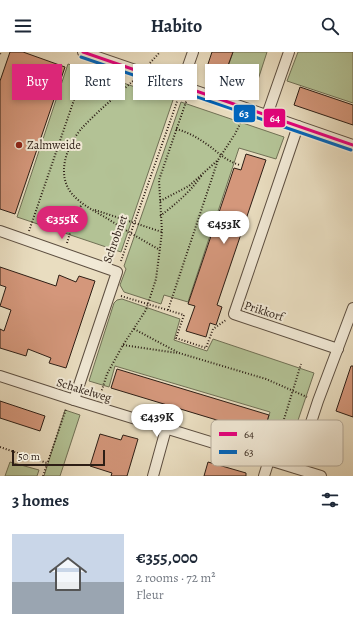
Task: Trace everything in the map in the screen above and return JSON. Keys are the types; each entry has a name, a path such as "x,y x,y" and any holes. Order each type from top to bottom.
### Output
{"street":[{"path":"191,64 193,52"},
{"path":"267,115 289,52"},
{"path":"86,53 133,69"},
{"path":"197,92 353,145"},
{"name":"Prikkorf","path":"298,126 234,314 338,349"},
{"path":"0,231 64,252 117,272"},
{"name":"Schrobnet","path":"74,400 117,272"},
{"path":"312,420 353,308"},
{"name":"Schakelweg","path":"0,376 211,443"},
{"path":"152,476 166,429"},
{"path":"264,476 267,466"},
{"name":"Schakelweg","path":"289,466 321,476"}],"path":[{"path":"149,64 160,52"},
{"path":"26,240 86,53"},
{"path":"133,80 81,129 69,148 64,172 66,183 72,194 82,204 160,250"},
{"name":"Schrobnet","path":"117,272 181,100"},
{"path":"96,407 107,374 123,345 146,310 156,279 162,232 159,180 176,130 183,100"},
{"path":"168,310 218,160 235,134 247,109"},
{"path":"176,130 191,135 208,145 231,162 240,165"},
{"path":"160,201 189,186 218,160"},
{"path":"160,216 181,200 194,187 204,172"},
{"path":"64,252 75,216 82,204"},
{"path":"90,208 162,232"},
{"path":"110,292 184,315 176,338 206,348 213,329 234,314"},
{"path":"134,329 179,353"},
{"path":"123,345 179,353 266,379 318,401"},
{"path":"284,420 301,364"},
{"path":"43,476 65,411 74,400"},
{"path":"0,447 47,463"}],"green space":[{"path":"233,52 267,52 259,77 259,64 229,64"},
{"path":"298,52 353,52 353,103 287,81"},
{"path":"68,64 70,65 70,100 125,100 125,84 133,86 133,100 173,100 121,252 17,217 56,100 62,100 62,82"},
{"path":"181,102 284,137 276,159 239,148 188,302 164,295 161,304 124,292 120,285 126,269 124,266"},
{"path":"122,299 180,319 174,340 207,351 213,339 314,373 298,420 268,420 270,412 115,366 109,387 89,381 114,303 117,300"},
{"path":"65,410 80,415 60,476 44,476"},
{"path":"10,462 39,470 37,476 5,476"}],"building":[{"name":"Zalmweide","path":"10,52 23,52 57,64 12,64 12,100 54,100 15,214 0,209 0,81"},
{"path":"212,52 233,52 228,64 208,64"},
{"name":"Zalmweide","path":"62,66 65,67 62,76"},
{"path":"300,87 353,105 353,125 294,105"},
{"path":"246,154 266,160 217,305 222,307 216,325 210,323 206,337 186,331 195,306 188,304 234,168 241,170"},
{"path":"0,267 56,286 59,275 76,282 79,276 95,281 66,368 49,363 51,358 28,349 26,356 0,348 0,329 4,331 11,310 0,306 6,287 0,285"},
{"path":"351,366 353,366 353,417 336,411"},
{"path":"117,369 269,415 267,420 217,420 111,388"},
{"path":"0,401 45,416 40,431 0,418"},
{"path":"100,434 121,440 123,435 138,439 127,476 111,476 112,473 90,466"},
{"path":"208,462 211,463 211,466 222,466 246,473 246,476 204,476"}],"transit line":[{"name":"64","path":"83,52 353,145"},
{"name":"63","path":"81,57 351,150"}],"place":[{"name":"Zalmweide","path":"19,145"}]}
